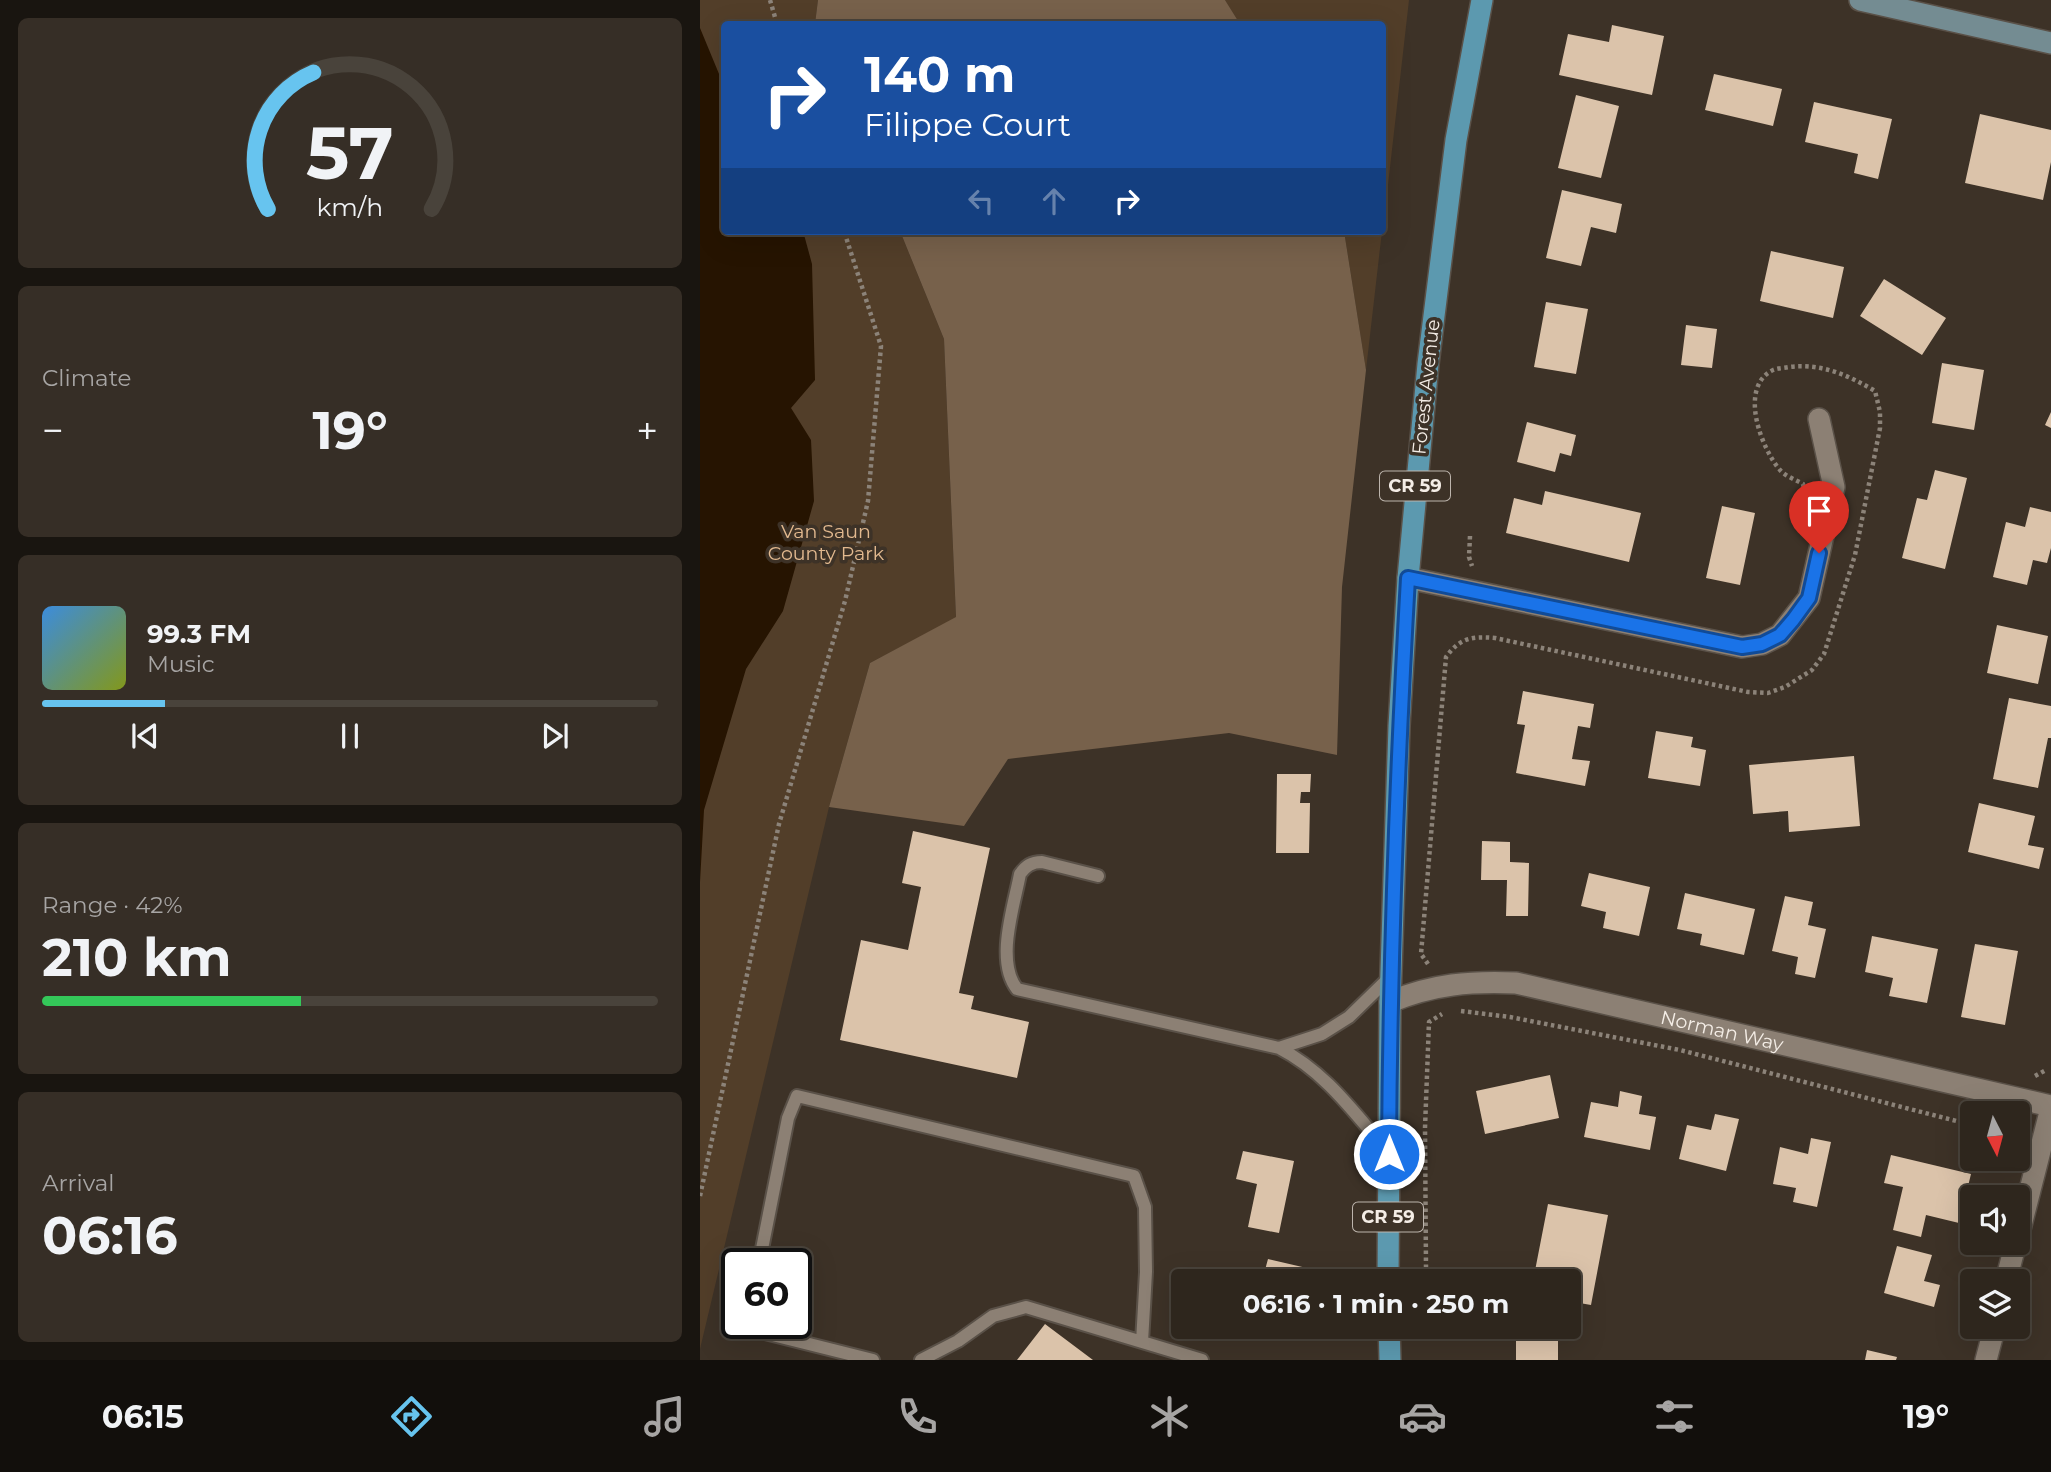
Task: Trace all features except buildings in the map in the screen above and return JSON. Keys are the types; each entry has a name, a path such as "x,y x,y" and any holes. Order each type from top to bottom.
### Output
{"main road":[{"name":"Forest Avenue","path":"1388,1269 1390,1002 1399,726 1408,578 1427,364 1452,166 1482,0"},
{"path":"1389,1339 1390,1360"}],"street":[{"path":"1860,0 2051,43"},
{"path":"1408,578 1742,647 1762,644 1780,635 1809,598 1834,487 1819,419"},
{"name":"Norman Way","path":"1390,1002 1438,986 1477,981 1516,983 2051,1107"},
{"path":"2030,1190 2051,1107"},
{"path":"1986,1360 1992,1339"}],"lane":[{"path":"1098,876 1035,862 1025,867 1020,874 1006,948 1011,982 1017,989 1279,1048 1297,1057 1326,1080 1389,1154"},
{"path":"1279,1048 1322,1034 1349,1017 1391,976"},
{"path":"762,1248 788,1118 797,1096 1134,1176 1145,1207 1146,1272 1142,1342"},
{"path":"921,1360 958,1341 993,1316 1026,1307 1202,1360"},
{"path":"789,1339 873,1360"}],"path":[{"path":"770,0 776,21"},
{"path":"700,1196 779,824 845,601 868,501 881,346 845,235"},
{"path":"1431,967 1421,954 1446,657 1452,648 1458,642 1472,638 1495,638 1748,692 1768,693 1784,687 1812,670 1824,654 1855,555 1880,428 1880,412 1875,391 1846,374 1807,365 1774,370 1762,378 1754,394 1758,427 1768,450 1781,471 1803,484 1806,497"},
{"path":"1470,536 1469,557 1474,574"},
{"path":"1426,1268 1425,1128 1429,1022 1438,1015 1462,1011 1510,1017 1680,1050 1960,1122"},
{"path":"2032,1078 2046,1070"}],"green space":[{"name":"Van Saun County Park","path":"700,0 818,0 815,21 721,21 721,235 902,235 944,339 956,618 870,663 829,807 724,1248 721,1248 721,1261 700,1349"},
{"path":"1225,0 1409,0 1386,203 1386,21 1238,21"},
{"path":"1345,235 1382,235 1366,370"}],"shaded area":[{"path":"818,0 1225,0 1238,21 815,21"},
{"path":"700,28 721,79 721,235 804,235 812,264 815,380 791,408 811,440 814,501 783,611 746,669 704,810 700,882"},
{"path":"902,235 1345,235 1366,370 1342,587 1337,755 1229,733 1008,759 964,826 829,807 870,663 956,617 944,339"}],"route":[{"path":"1389,1154 1390,1002 1399,726 1408,578 1742,647 1762,644 1780,635 1793,620 1809,598 1819,553"}]}
